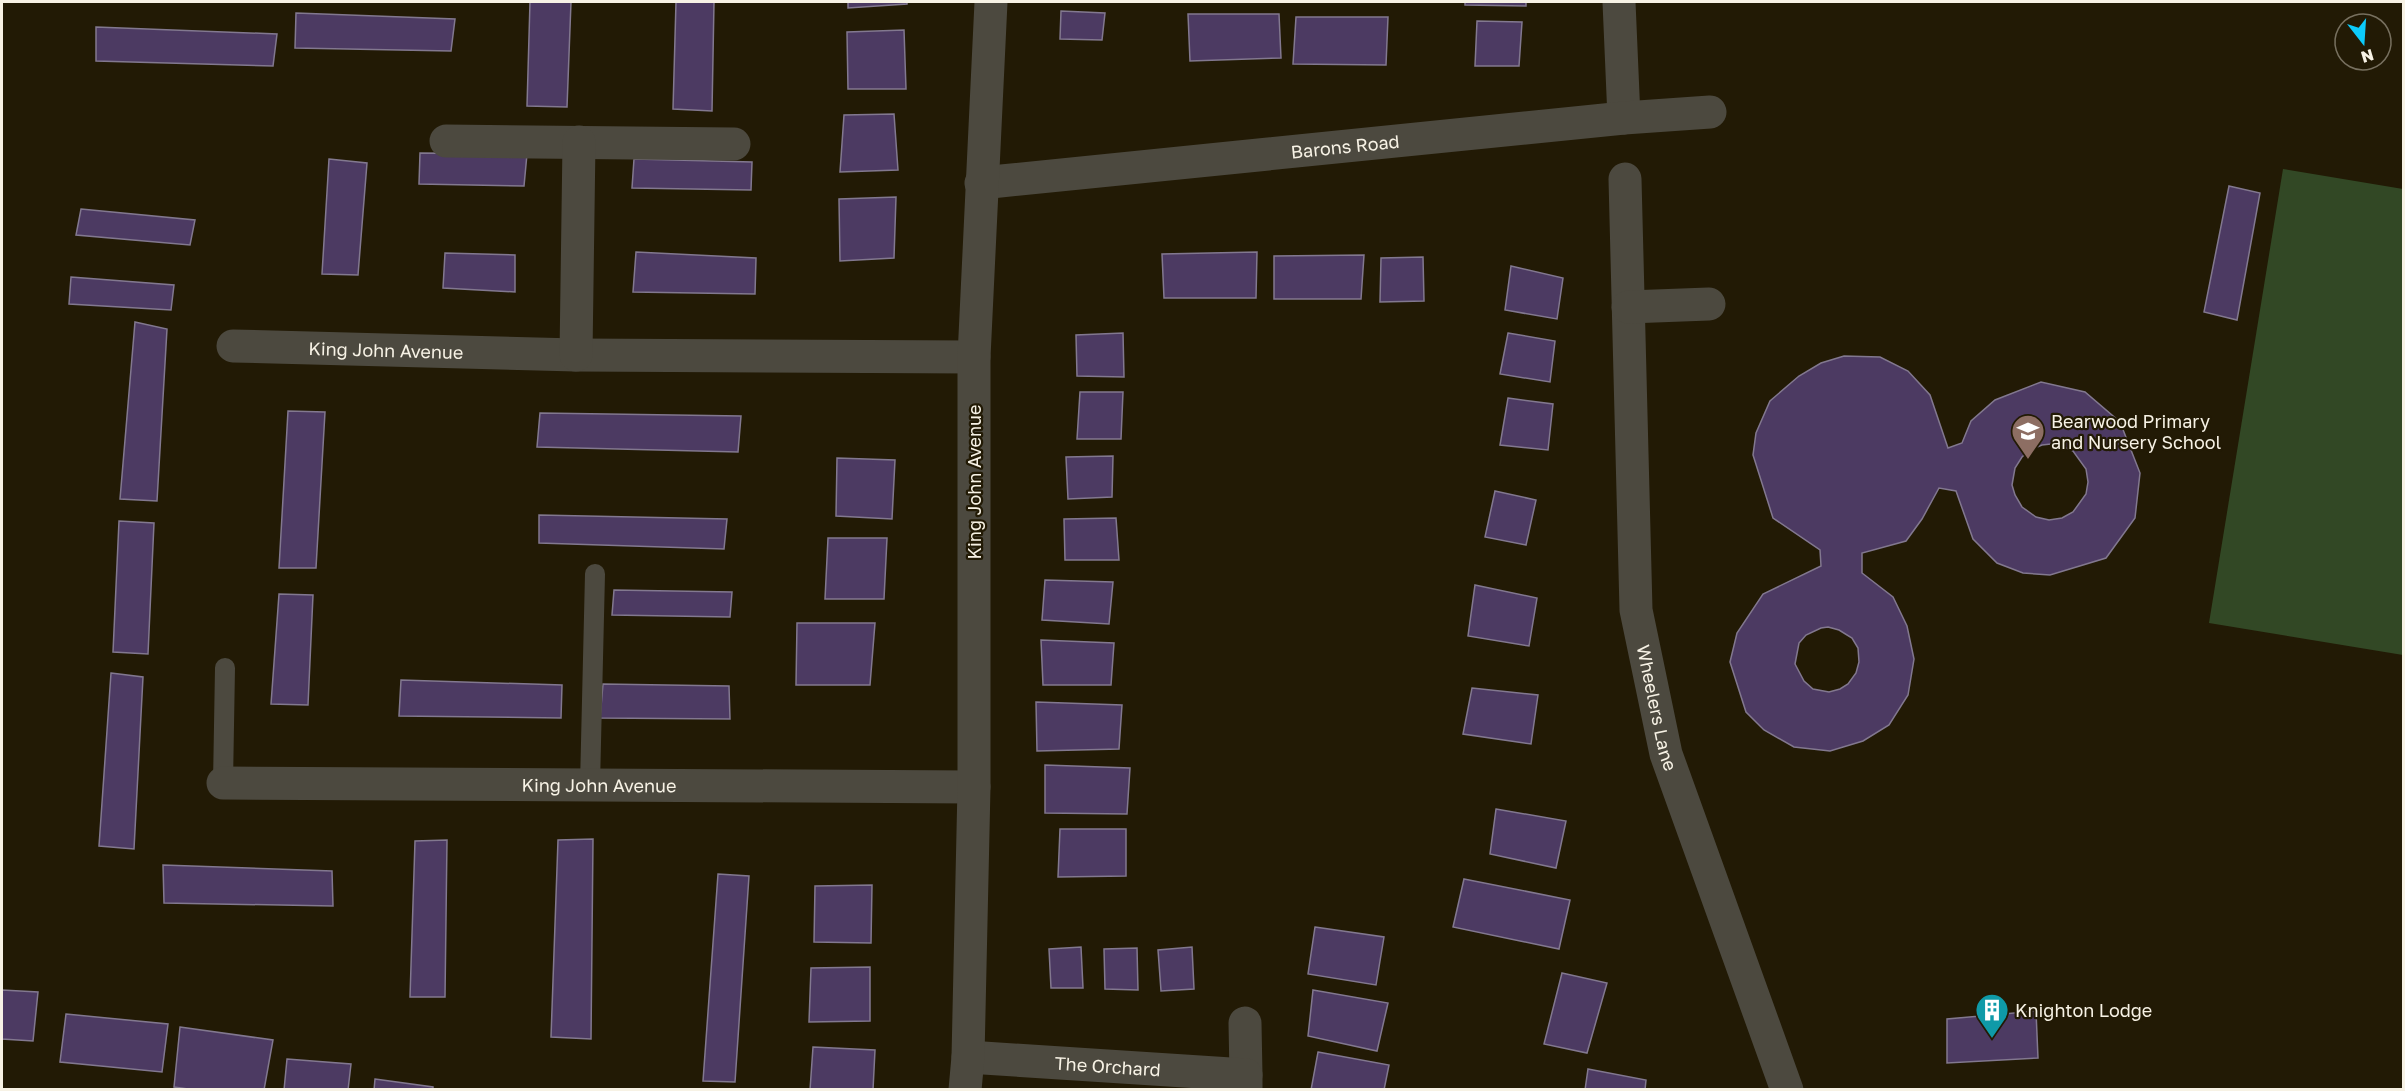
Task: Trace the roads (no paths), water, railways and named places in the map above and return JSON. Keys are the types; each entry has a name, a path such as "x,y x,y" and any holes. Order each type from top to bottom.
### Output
{"street":[{"name":"King John Avenue","path":"965,1089 968,1057 974,787 974,357 991,2"},
{"path":"1619,2 1624,118"},
{"name":"Barons Road","path":"981,183 1624,118 1710,112"},
{"path":"446,141 734,144"},
{"path":"576,355 579,142"},
{"name":"Wheelers Lane","path":"1625,179 1636,610 1666,754 1787,1089"},
{"path":"1628,307 1709,304"},
{"name":"King John Avenue","path":"233,346 576,355 974,357"},
{"name":"King John Avenue","path":"223,783 974,787"},
{"name":"The Orchard","path":"968,1057 1246,1082 1245,1023"}],"lane":[{"path":"590,785 595,574"},
{"path":"223,783 225,668"}],"place":[{"name":"Bearwood Primary and Nursery School","path":"2028,460"},
{"name":"Knighton Lodge","path":"1992,1039"}]}
